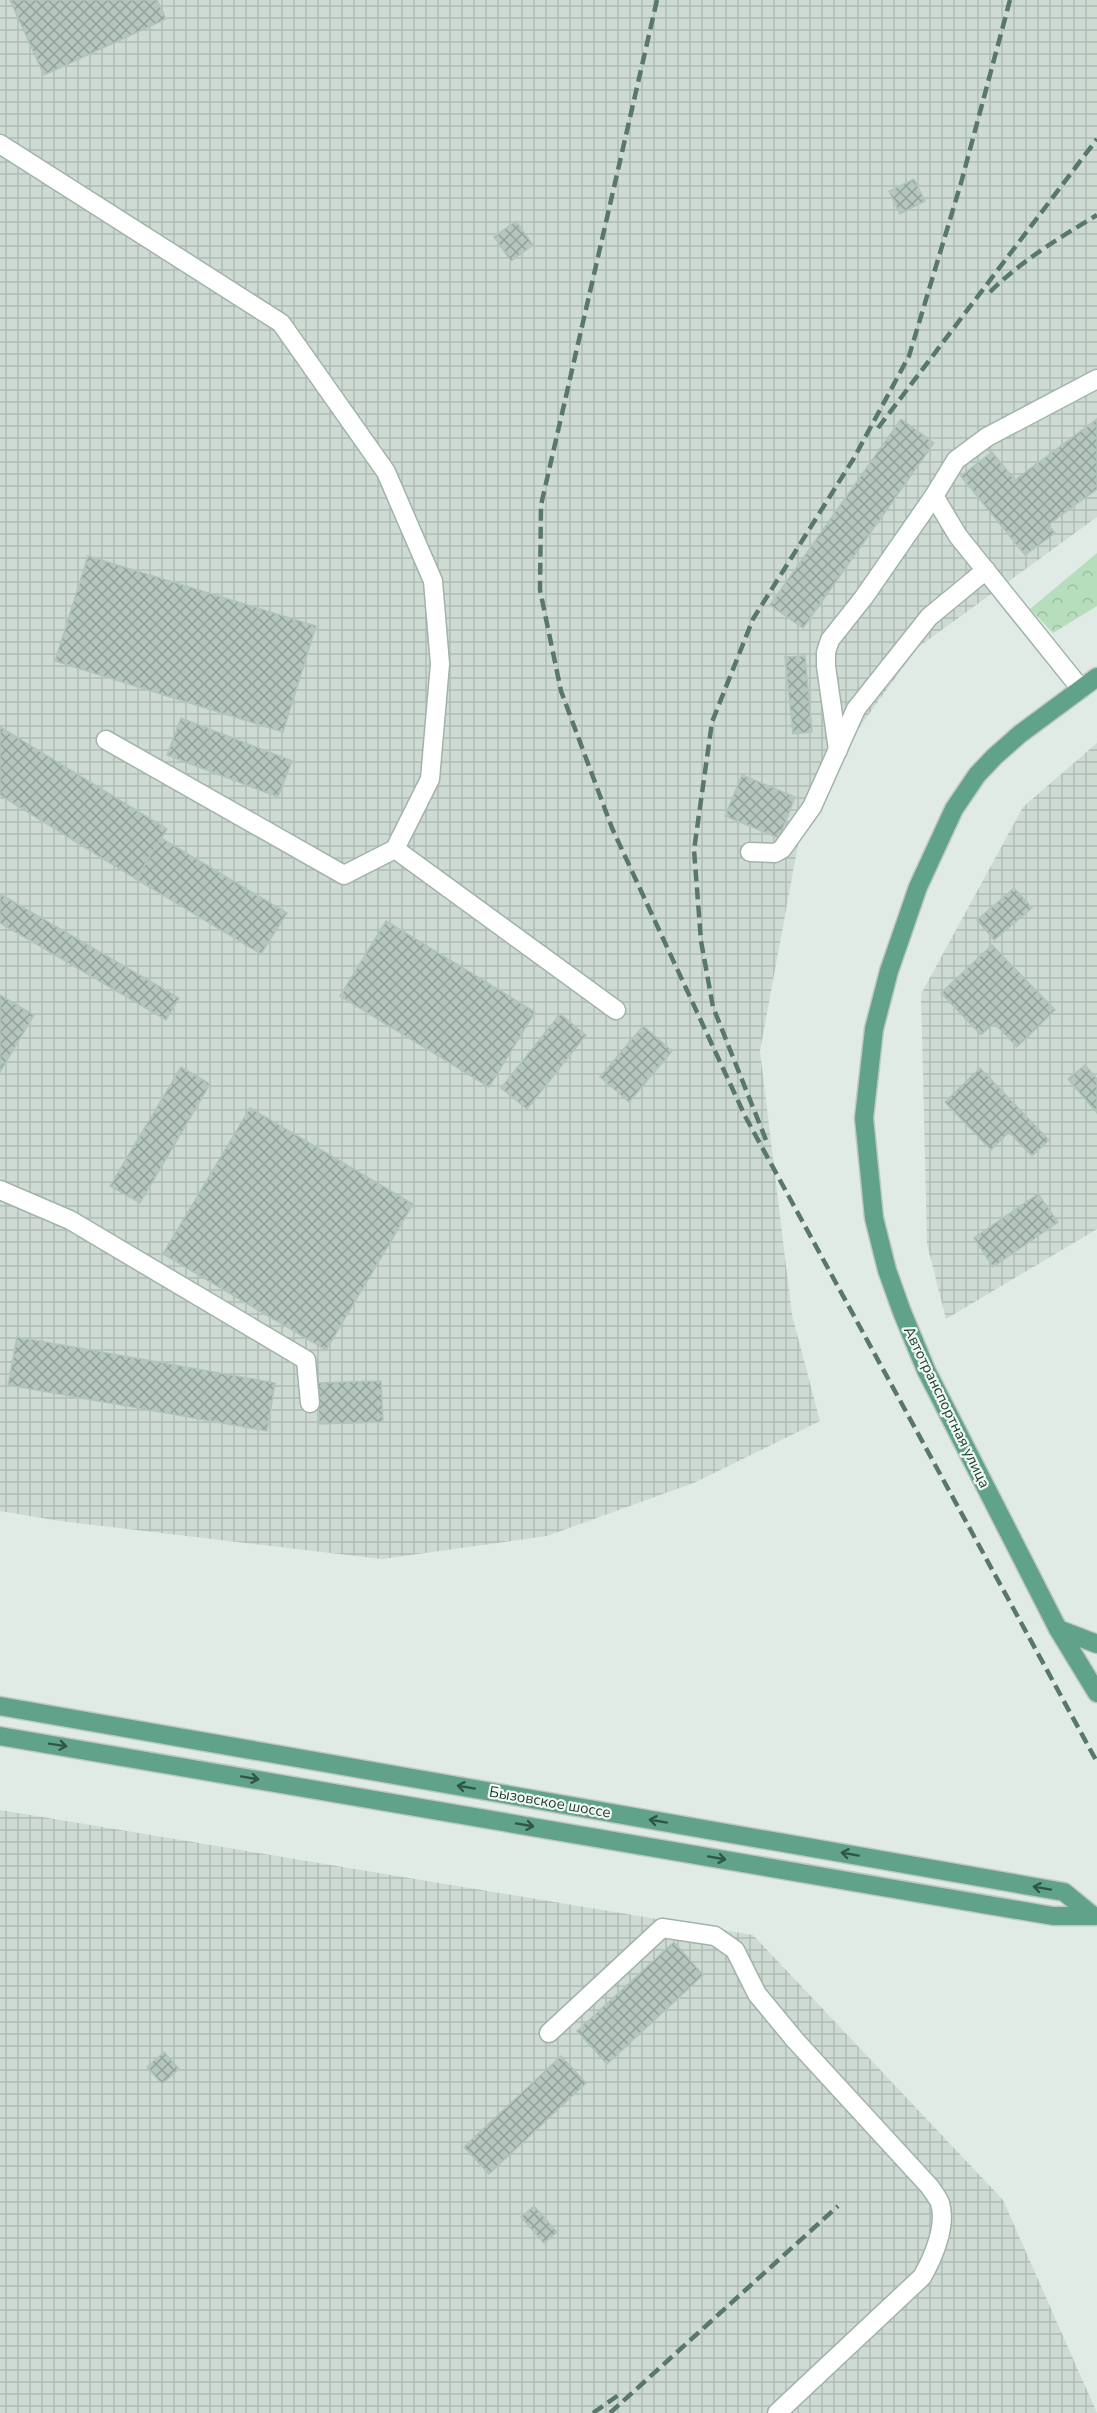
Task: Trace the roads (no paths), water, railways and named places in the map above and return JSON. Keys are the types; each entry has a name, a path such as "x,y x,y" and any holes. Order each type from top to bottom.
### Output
{"main road":[{"name":"Автотранспортная улица","path":"1097,677 1020,734 994,757 977,775 954,809 930,856 884,989 874,1029 864,1118 874,1218 887,1270 902,1312 926,1370 1058,1629 1097,1693"},
{"path":"1058,1629 1097,1644"},
{"name":"Бызовское шоссе","path":"0,1706 1064,1892 1095,1916"},
{"name":"Бызовское шоссе","path":"0,1736 1053,1916 1095,1916"}],"lane":[{"path":"0,144 281,323 386,472 433,581 440,664 430,779 395,849 344,875 106,740"},
{"path":"838,750 826,666 826,652 830,640 864,597 934,496 956,460 987,437 1097,379"},
{"path":"934,496 958,536 1081,689"},
{"path":"750,852 775,853 782,849 812,807 856,709 929,617 986,570"},
{"path":"395,849 616,1010"},
{"path":"0,1190 70,1220 306,1360 310,1403"},
{"path":"549,2033 662,1928 716,1936 735,1950 757,1994 795,2040 930,2187 940,2204 940,2230 933,2257 922,2277 777,2413"}],"railway":[{"path":"657,0 541,505 540,590 561,691 612,828 745,1116 1097,1762"},
{"path":"766,1140 713,1007 701,941 694,850 712,722 753,619 854,458 909,356 961,183 1010,0"},
{"path":"878,428 1097,139"},
{"path":"990,292 1027,260 1097,215"},
{"path":"610,2413 838,2206"},
{"path":"593,2413 620,2394"}]}
